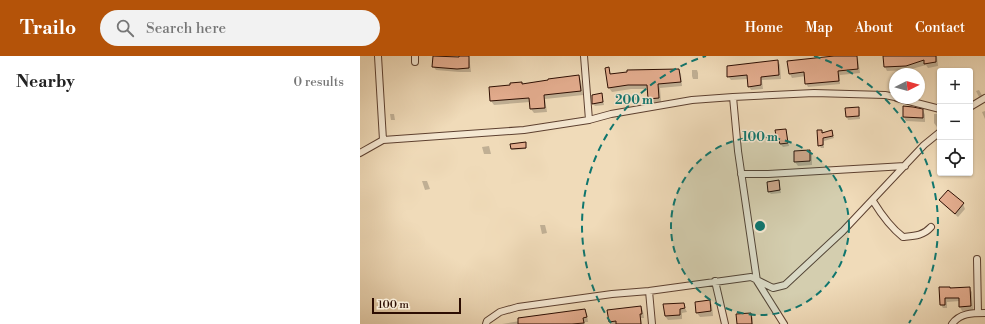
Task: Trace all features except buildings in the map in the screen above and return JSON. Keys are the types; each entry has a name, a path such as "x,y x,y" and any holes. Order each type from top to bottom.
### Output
{"street":[{"path":"378,56 383,140"},
{"path":"584,56 589,120"},
{"path":"360,153 383,140 524,130 589,120 611,114 692,100 814,93 889,96"},
{"path":"733,97 738,151 757,281 784,324"},
{"path":"973,105 985,98"},
{"path":"920,104 937,108"},
{"path":"486,324 487,321 500,312 518,306 612,294 649,291 752,277 757,281 773,288 785,285 822,252 873,201 924,145 937,134"},
{"path":"741,174 768,174 905,166"},
{"path":"873,201 884,218 903,237 916,236 926,232 931,227"},
{"path":"977,259 978,313"},
{"path":"715,281 725,324"},
{"path":"649,291 652,324"},
{"path":"952,324 956,318 963,315 985,313"}]}
